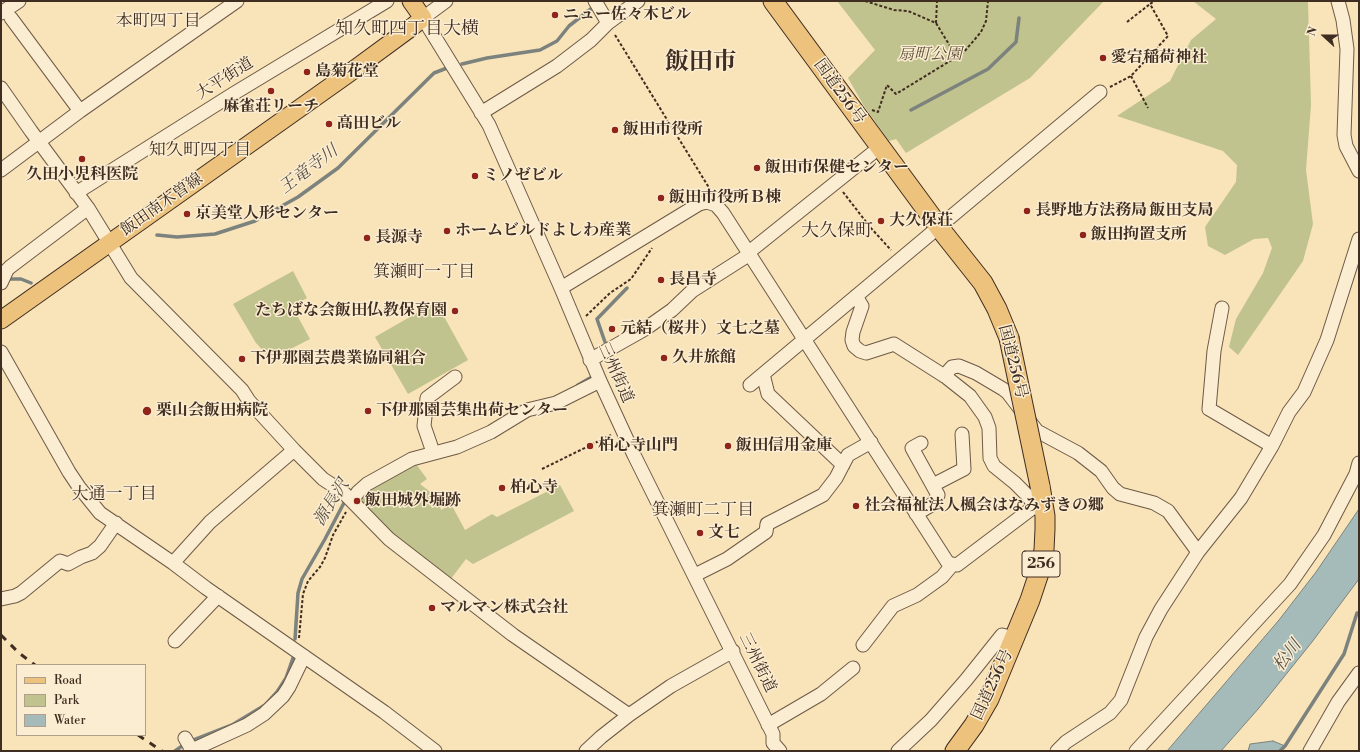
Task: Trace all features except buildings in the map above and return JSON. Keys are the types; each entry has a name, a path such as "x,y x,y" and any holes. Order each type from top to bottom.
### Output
{"highway":[{"name":"国道256号","path":"773,1 939,227 983,283 997,309 1009,338 1045,529 1044,550 1039,573 1015,638 989,699 974,725 955,751"}],"main road":[{"path":"411,1 423,18"},
{"name":"飯田南木曽線","path":"1,320 342,78 423,18"}],"street":[{"path":"19,1 6,16 80,111"},
{"path":"1,170 80,111 237,1"},
{"name":"大平街道","path":"80,191 233,94 387,1"},
{"path":"423,18 446,1"},
{"path":"595,1 611,29"},
{"path":"481,113 557,66 591,40 611,29 638,1"},
{"path":"1338,1 1343,20 1346,49 1345,140 1350,156 1359,172"},
{"name":"三州街道","path":"423,18 489,125 561,288 590,360 622,430 773,734 773,748"},
{"path":"1,88 38,142 80,191 85,211 110,242 131,278 242,390 249,401 323,479 349,498 389,539 506,630 629,715"},
{"path":"750,385 1100,92"},
{"path":"590,360 645,329 672,310 692,290 749,253 831,178 880,147"},
{"path":"561,288 674,221 699,204 707,202 716,205 723,213 805,338 948,563 958,565 1039,498"},
{"path":"1,283 6,270 85,211"},
{"path":"1058,751 1066,742 1110,713 1121,700 1146,637 1161,610 1198,552 1242,498 1272,446 1289,412 1304,392 1327,340 1359,239"},
{"path":"856,296 862,306 853,332 852,340 854,346 860,351 866,353 894,344 944,376 970,396 985,417 989,428 990,458 994,466 1016,483 1027,495 1039,498"},
{"path":"1222,308 1214,351 1208,409 1272,446"},
{"path":"1,352 79,487 100,513 218,596 301,650 435,751"},
{"path":"944,376 952,367 959,366 976,373 1003,389 1008,393 1037,431 1078,453 1101,471 1113,488 1120,494 1154,503 1168,511 1198,552"},
{"path":"763,374 768,394 843,465"},
{"path":"432,448 424,426 428,398 455,377"},
{"path":"349,498 367,484 432,448 457,447 491,432 527,410 556,403 600,381"},
{"path":"933,485 964,469 962,434"},
{"path":"695,575 727,559 766,532 767,524 823,495 836,478 848,455 871,442"},
{"path":"916,514 933,504 938,495 912,448 921,443"},
{"path":"173,563 210,522 294,450"},
{"path":"1136,751 1290,584 1324,535 1356,474 1359,463"},
{"path":"1,600 21,593 60,561 68,564 92,553 100,546 116,523"},
{"path":"863,644 893,606 917,595 942,577 953,564"},
{"path":"175,641 218,596"},
{"path":"898,751 931,720 971,674 1002,635 1015,638"},
{"path":"190,747 216,734 258,718 273,706 289,687 301,650"},
{"path":"586,751 629,715 671,686 733,651"},
{"path":"768,725 820,694 853,668"},
{"path":"1310,751 1338,702 1359,673"}],"path":[{"path":"865,1 894,10 908,11 936,23"},
{"path":"937,1 936,23 953,51 964,52"},
{"path":"871,109 878,112 887,84 896,94 964,52 981,32 986,22 988,1"},
{"path":"1127,22 1155,1"},
{"path":"1100,92 1131,76 1168,36 1150,4"},
{"path":"611,29 712,193 716,205"},
{"path":"1131,76 1148,108"},
{"path":"818,163 870,227 900,260"},
{"path":"585,317 610,293 631,278 655,244"},
{"path":"542,469 622,430"},
{"path":"301,650 303,594 308,581 320,567 325,558 349,498"}],"green space":[{"name":"扇町公園","path":"837,1 1104,1 1030,78 906,153 896,139 889,141 864,106 848,78 875,50"},
{"path":"1193,1 1308,1 1311,105 1306,170 1313,224 1303,261 1238,355 1229,347 1236,319 1263,273 1272,248 1268,238 1254,239 1225,255 1208,246 1205,227 1236,182 1237,165 1223,151 1117,116 1170,81 1191,40 1216,19"},
{"path":"293,271 307,298 292,306 310,339 271,359 256,343 233,304"},
{"path":"436,302 468,360 408,394 375,337"},
{"path":"416,464 427,479 420,484 437,497 441,510 451,504 465,530 492,514 497,517 560,485 574,511 473,564 466,559 450,580 391,534 359,502 364,494 396,474"}],"water":[{"name":"松川","path":"1359,509 1359,579 1312,642 1259,708 1221,751 1167,751 1279,620 1316,572"},
{"path":"1273,741 1285,746 1280,751 1248,751 1250,744"}],"waterway":[{"name":"王竜寺川","path":"462,64 487,58 540,50 557,41 569,26 592,8"},
{"name":"源長沢","path":"911,110 988,69 1016,42 1019,18"},
{"name":"王竜寺川","path":"157,235 177,237 215,234 255,221 298,197 338,168 434,73 447,68"},
{"name":"王竜寺川","path":"6,279 21,279 31,283"},
{"name":"源長沢","path":"606,345 597,319 627,288"},
{"name":"源長沢","path":"578,385 590,378"},
{"name":"源長沢","path":"295,639 298,593 302,579 346,499"},
{"path":"1280,751 1285,746 1344,654 1357,613 1359,613"},
{"name":"源長沢","path":"191,741 232,725 265,705 277,692 286,678 293,658"},
{"name":"源長沢","path":"175,751 185,744"}],"railway":[{"path":"1,635 19,653 34,664"},
{"path":"140,736 162,751"}],"place":[{"name":"ニュー佐々木ビル","path":"555,15"},
{"name":"愛宕稲荷神社","path":"1103,58"},
{"name":"島菊花堂","path":"307,72"},
{"name":"麻雀荘リーチ","path":"271,91"},
{"name":"高田ビル","path":"329,124"},
{"name":"飯田市役所","path":"615,130"},
{"name":"久田小児科医院","path":"82,159"},
{"name":"飯田市保健センター","path":"757,168"},
{"name":"ミノゼビル","path":"475,176"},
{"name":"飯田市役所Ｂ棟","path":"661,198"},
{"name":"長野地方法務局 飯田支局","path":"1027,211"},
{"name":"京美堂人形センター","path":"187,214"},
{"name":"大久保荘","path":"881,221"},
{"name":"ホームビルドよしわ産業","path":"447,231"},
{"name":"飯田拘置支所","path":"1083,235"},
{"name":"長源寺","path":"367,238"},
{"name":"長昌寺","path":"661,280"},
{"name":"たちばな会飯田仏教保育園","path":"455,311"},
{"name":"元結（桜井）文七之墓","path":"612,329"},
{"name":"久井旅館","path":"664,358"},
{"name":"下伊那園芸農業協同組合","path":"242,359"},
{"name":"栗山会飯田病院","path":"147,411"},
{"name":"下伊那園芸集出荷センター","path":"368,411"},
{"name":"柏心寺山門","path":"590,446"},
{"name":"飯田信用金庫","path":"728,446"},
{"name":"柏心寺","path":"502,488"},
{"name":"飯田城外堀跡","path":"357,501"},
{"name":"社会福祉法人楓会はなみずきの郷","path":"856,506"},
{"name":"文七","path":"700,533"},
{"name":"マルマン株式会社","path":"432,608"}],"district":[{"name":"本町四丁目","path":"158,22"},
{"name":"知久町四丁目大横","path":"407,30"},
{"name":"飯田市","path":"701,63"},
{"name":"知久町四丁目","path":"200,151"},
{"name":"大久保町","path":"837,232"},
{"name":"箕瀬町一丁目","path":"424,273"},
{"name":"大通一丁目","path":"114,495"},
{"name":"箕瀬町二丁目","path":"703,511"}]}
